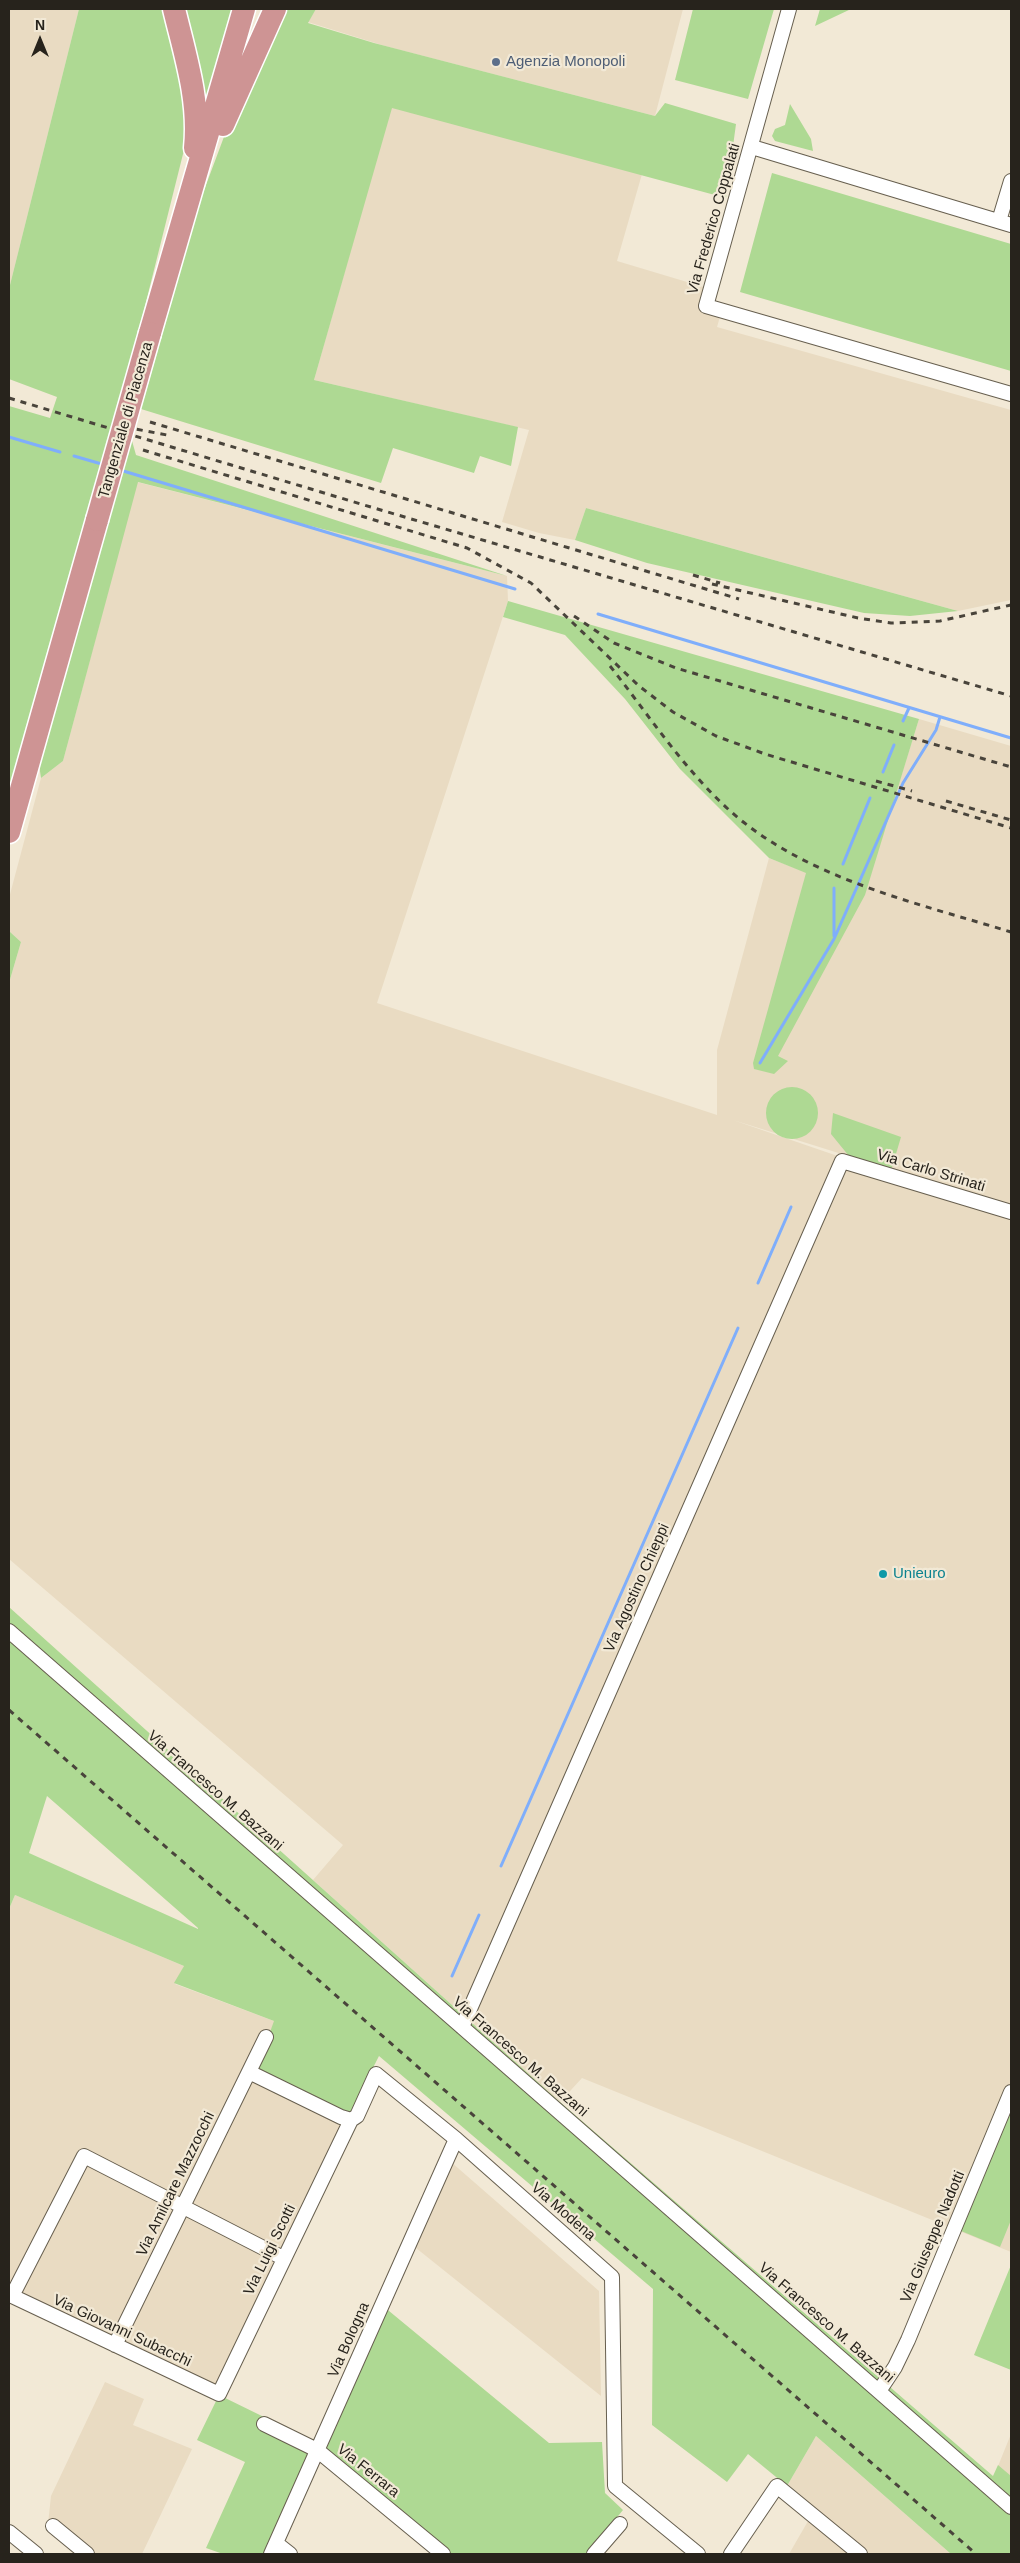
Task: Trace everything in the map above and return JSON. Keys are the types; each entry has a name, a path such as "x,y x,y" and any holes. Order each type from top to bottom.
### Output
{"highway":[{"path":"174,9 192,79 197,124 187,211"},
{"name":"Tangenziale di Piacenza","path":"9,832 244,9"},
{"path":"187,211 275,9"}],"street":[{"name":"Via Frederico Coppalati","path":"789,9 706,306 1011,394"},
{"path":"752,146 1005,223 1011,181"},
{"name":"Via Carlo Strinati","path":"842,1161 1011,1212"},
{"name":"Via Agostino Chieppi","path":"462,2027 842,1161"},
{"name":"Via Francesco M. Bazzani","path":"9,1631 1011,2507"},
{"name":"Via Amilcare Mazzocchi","path":"115,2346 266,2037"},
{"path":"249,2072 341,2117 351,2120"},
{"name":"Via Modena","path":"351,2120 357,2116 376,2074 456,2139 612,2277 615,2486 698,2554"},
{"name":"Via Giuseppe Nadotti","path":"879,2391 895,2367 908,2340 1011,2092"},
{"name":"Via Luigi Scotti","path":"218,2394 351,2120"},
{"name":"Via Bologna","path":"274,2549 456,2139"},
{"name":"Via Giovanni Subacchi","path":"184,2207 84,2156 12,2296 218,2394"},
{"path":"184,2207 283,2258"},
{"name":"Via Ferrara","path":"264,2424 317,2450 443,2554"},
{"path":"731,2554 777,2486 860,2554"},
{"path":"594,2554 620,2524"},
{"path":"53,2526 87,2554"},
{"path":"9,2532 36,2554"},
{"path":"274,2549 290,2554"}],"shaded area":[{"path":"9,9 79,9 9,289"},
{"path":"316,9 683,9 655,116 385,46 308,22"},
{"path":"391,107 642,174 617,261 717,291 714,304 723,306 717,327 1011,410 1011,600 958,611 586,508 575,540 539,533 502,522 529,430 314,380"},
{"path":"137,482 507,576 508,601 377,1003 717,1115 717,1050 769,858 864,895 919,719 1011,746 1011,1207 733,1120 890,1174 1011,1211 1011,2252 582,2078 560,2102 313,1880 343,1845 9,1559 9,983 21,942 9,931 9,898 41,778 63,761"},
{"path":"15,1895 184,1966 175,1984 274,2021 350,2113 219,2395 9,2299 9,1909"},
{"path":"443,2155 599,2291 601,2396 406,2240"},
{"path":"105,2382 144,2399 133,2425 192,2449 142,2554 88,2554 48,2524 51,2496"},
{"path":"1011,2434 1011,2491 994,2476"},
{"path":"816,2436 951,2554 789,2554 815,2509 787,2486"}],"green space":[{"path":"79,9 166,9 190,126 121,402 136,455 507,576 138,482 63,761 41,778 33,724 9,801 9,406 50,418 57,397 9,379 9,289"},
{"path":"180,9 234,9 205,110"},
{"path":"280,9 316,9 308,23 374,43 655,116 665,103 736,124 726,198 392,108 314,380 518,427 511,466 480,456 474,473 393,448 381,483 141,409 200,201 237,102"},
{"path":"693,9 774,9 748,99 675,80"},
{"path":"820,9 851,9 815,26"},
{"path":"790,104 811,139 813,151 775,141 772,136 775,129 785,125"},
{"path":"772,173 1011,244 1011,371 740,292"},
{"path":"586,508 958,611 910,616 864,613 647,563 575,540"},
{"path":"508,601 919,719 865,895 778,1056 788,1061 774,1074 754,1069 753,1063 806,873 769,858 680,769 625,699 565,635 503,617"},
{"path":"9,931 21,942 9,983"},
{"path":"787,1087 797,1087 811,1094 818,1108 818,1118 811,1132 797,1139 787,1139 777,1135 770,1128 766,1118 766,1108 770,1098 777,1091"},
{"path":"833,1113 901,1137 890,1174 853,1161 831,1134"},
{"path":"9,1607 560,2102 993,2476 998,2465 1011,2476 1011,2554 951,2554 816,2436 787,2486 748,2454 727,2482 652,2425 653,2289 379,2056 350,2113 257,2068 274,2021 174,1983 184,1966 15,1895 9,1909","holes":["47,1796 198,1928 29,1853"]},
{"path":"1011,2093 1011,2220 1000,2247 961,2231"},
{"path":"1011,2265 1011,2370 974,2355"},
{"path":"383,2306 549,2443 602,2442 605,2493 623,2510 587,2554 446,2554 316,2450"},
{"path":"219,2395 266,2418 262,2423 316,2450 271,2554 223,2554 206,2548 245,2462 197,2440"}],"waterway":[{"path":"9,437 60,452"},
{"path":"74,456 105,465"},
{"path":"120,470 515,589"},
{"path":"598,614 1011,738"},
{"path":"903,721 909,708"},
{"path":"760,1063 834,939 903,783 936,730 940,717"},
{"path":"883,772 894,745"},
{"path":"843,864 870,798"},
{"path":"834,888 834,936"},
{"path":"758,1283 791,1207"},
{"path":"501,1866 738,1328"},
{"path":"452,1976 479,1915"}],"railway":[{"path":"9,398 1011,696"},
{"path":"150,422 739,599"},
{"path":"125,427 172,436"},
{"path":"143,450 467,548 531,583 639,686 673,712 716,736 765,754 1011,828"},
{"path":"693,575 720,583"},
{"path":"712,584 858,618 891,623 940,621 1011,605"},
{"path":"574,616 614,643 676,668 1011,767"},
{"path":"610,666 696,776 728,809 758,833 826,871 862,886 1011,932"},
{"path":"876,781 912,791"},
{"path":"946,801 1011,820"},
{"path":"9,1710 976,2554"}],"place":[{"name":"Agenzia Monopoli","path":"496,62"},
{"name":"Unieuro","path":"883,1574"}]}
